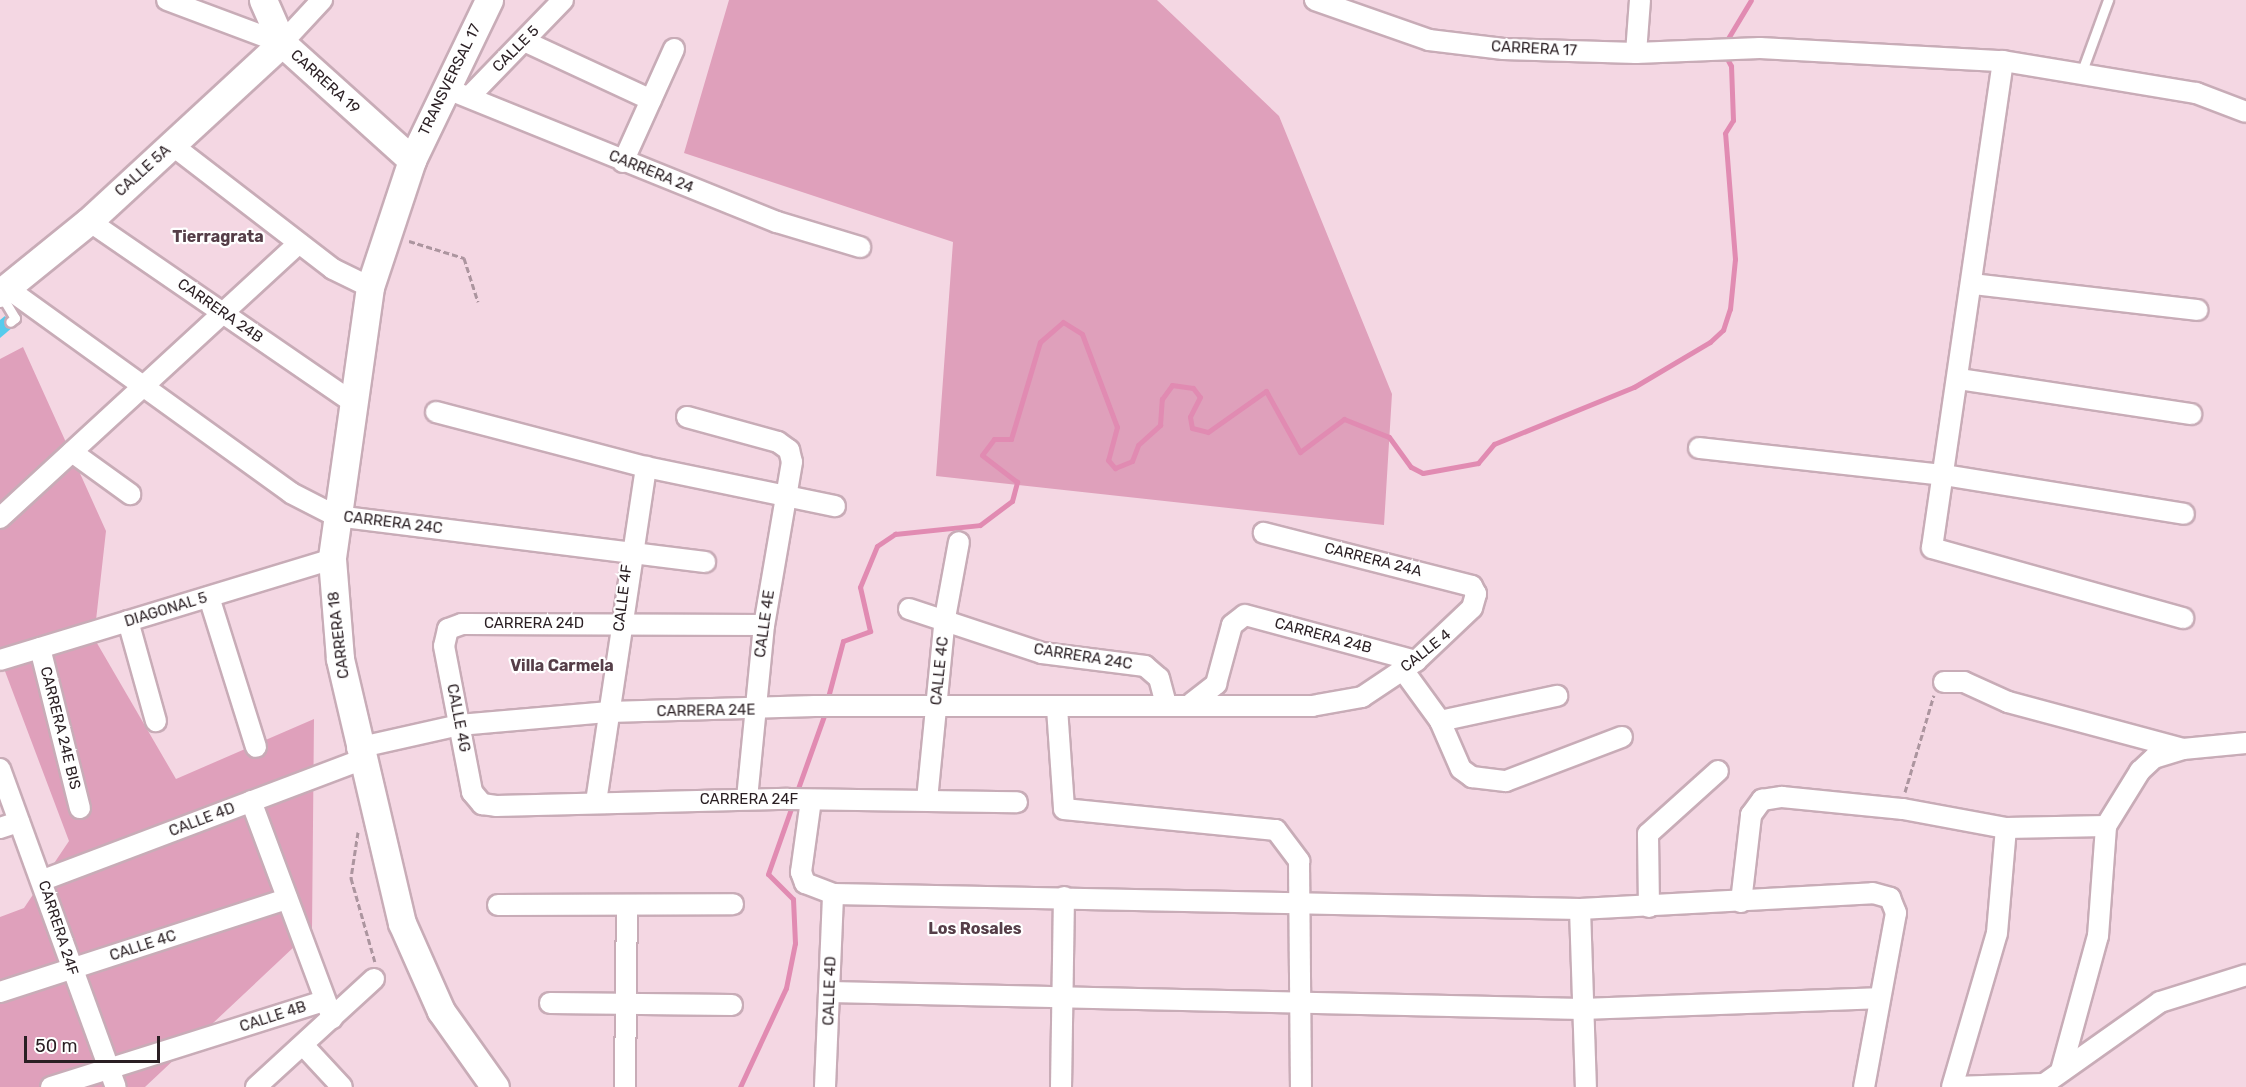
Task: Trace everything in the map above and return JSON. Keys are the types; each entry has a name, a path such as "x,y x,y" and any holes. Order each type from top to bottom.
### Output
{"street":[{"path":"167,0 282,43"},
{"path":"263,0 282,43"},
{"name":"CARRERA 19","path":"322,0 282,43 412,160"},
{"name":"TRANSVERSAL 17","path":"412,160 457,93 489,0"},
{"name":"CALLE 5","path":"457,93 524,41 563,0"},
{"name":"CARRERA 17","path":"1315,0 1430,40 1636,53 1760,48 2002,60 2082,71 2196,93 2246,112"},
{"path":"1636,53 1640,0"},
{"path":"524,41 651,100"},
{"name":"CALLE 5A","path":"2,291 89,220 282,43"},
{"path":"623,162 674,49"},
{"path":"2002,60 1973,284 1932,548 2183,618"},
{"name":"CARRERA 24","path":"457,93 623,162 777,222 860,247"},
{"path":"172,145 333,269 370,287"},
{"name":"CARRERA 18","path":"412,160 370,287 351,401 336,516 332,559 334,612 359,754 402,922 420,968 461,1043 495,1087"},
{"name":"CARRERA 24B","path":"89,220 351,401"},
{"path":"0,518 143,386 225,316 299,243"},
{"path":"1973,284 2197,310"},
{"name":"CARRERA 24C","path":"2,291 143,386 291,493 336,516 705,562"},
{"path":"1959,380 2191,414"},
{"path":"436,412 646,467 835,506"},
{"name":"CALLE 4E","path":"687,417 778,442 789,450 753,710 747,799"},
{"path":"1699,448 1944,475 2184,514"},
{"path":"72,452 130,494"},
{"name":"CALLE 4F","path":"596,802 629,554 646,467"},
{"name":"CARRERA 24A","path":"1264,533 1460,582 1476,594"},
{"name":"CALLE 4C","path":"927,800 945,618 959,542"},
{"name":"DIAGONAL 5","path":"0,660 332,559"},
{"name":"CALLE 4","path":"1192,703 1312,706 1362,697 1410,666 1463,622 1476,594"},
{"path":"209,597 256,747"},
{"name":"CARRERA 24C","path":"909,609 945,618 1042,653 1145,666 1159,678 1166,705"},
{"name":"CARRERA 24B","path":"1192,703 1216,684 1232,625 1245,615 1410,666"},
{"path":"128,621 156,721"},
{"name":"CARRERA 24D","path":"448,629 462,624 764,625"},
{"name":"CALLE 4G","path":"448,629 444,646 472,792 482,804"},
{"name":"CARRERA 24E BIS","path":"40,648 80,808"},
{"path":"1410,666 1440,722 1461,769 1486,780 1506,781 1622,737"},
{"path":"1944,682 1964,682 2008,702 2183,749"},
{"path":"1440,722 1557,696"},
{"path":"1192,703 1057,708 1064,810 1276,830 1299,861 1302,903 1301,1087"},
{"name":"CARRERA 24E","path":"359,754 459,725 609,712 753,710 815,706 847,709 1057,708"},
{"path":"2061,1071 2098,936 2106,826 2140,771 2154,758 2183,749 2246,743"},
{"name":"CALLE 4D","path":"43,880 251,801 359,754"},
{"name":"CARRERA 24F","path":"0,769 9,825 43,880 70,970 112,1078"},
{"path":"1649,907 1648,834 1718,771"},
{"path":"1741,902 1750,815 1762,800 1782,797 1903,809 2006,828 2106,826"},
{"name":"CARRERA 24F","path":"482,804 747,799 1017,802"},
{"path":"802,799 801,872 805,883 833,894 1580,909 1873,893 1890,898 1896,913 1877,998 1864,1087"},
{"path":"251,801 328,1009"},
{"path":"2006,828 1997,933 1953,1087 2042,1085 2160,1002 2246,975"},
{"name":"CALLE 4D","path":"825,1087 833,894"},
{"path":"1061,1087 1065,997 1064,897"},
{"name":"CALLE 4C","path":"0,992 286,899"},
{"path":"498,905 733,904"},
{"path":"625,1087 628,1003 627,905"},
{"path":"1580,909 1586,1087"},
{"path":"256,1087 303,1045 328,1009 374,978"},
{"path":"830,993 1301,999 1582,1009 1877,998"},
{"path":"550,1003 732,1005"},
{"name":"CALLE 4B","path":"51,1087 112,1078 328,1009"},
{"path":"303,1045 342,1087"}],"lane":[{"path":"2082,71 2108,0"},
{"path":"2,291 15,318 10,322"}],"path":[{"path":"387,235 464,258 478,302"},
{"path":"1903,809 1930,701 1944,682"},
{"path":"372,804 352,849 351,878 375,961 374,978"}],"shaded area":[{"path":"729,0 1157,0 1279,116 1392,394 1384,525 936,476 953,242 684,153"},
{"path":"23,347 106,531 94,638 176,779 314,719 312,930 145,1087 0,1087 0,917 24,908 69,841 0,658 0,359"}],"building":[{"path":"5,316 13,327 0,338 0,320"}],"waterway":[{"path":"1724,45 1751,0"},
{"path":"827,701 843,641 870,631 860,587 877,546 895,534 980,525 1012,501 1017,482 982,455 994,439 1011,439 1040,342 1063,322 1082,334 1117,427 1108,460 1115,468 1132,461 1138,445 1160,425 1162,399 1172,385 1193,388 1200,397 1190,417 1192,428 1208,432 1266,391 1300,452 1344,419 1389,437 1411,467 1423,473 1478,463 1494,444 1634,387 1710,342 1723,330 1730,309 1735,259 1725,133 1733,120 1731,66 1724,53"},
{"path":"796,794 826,710"},
{"path":"740,1087 786,988 795,943 793,899 768,874 793,803"}],"district":[{"name":"Tierragrata","path":"218,237"},
{"name":"Villa Carmela","path":"562,666"},
{"name":"Los Rosales","path":"975,929"}]}
